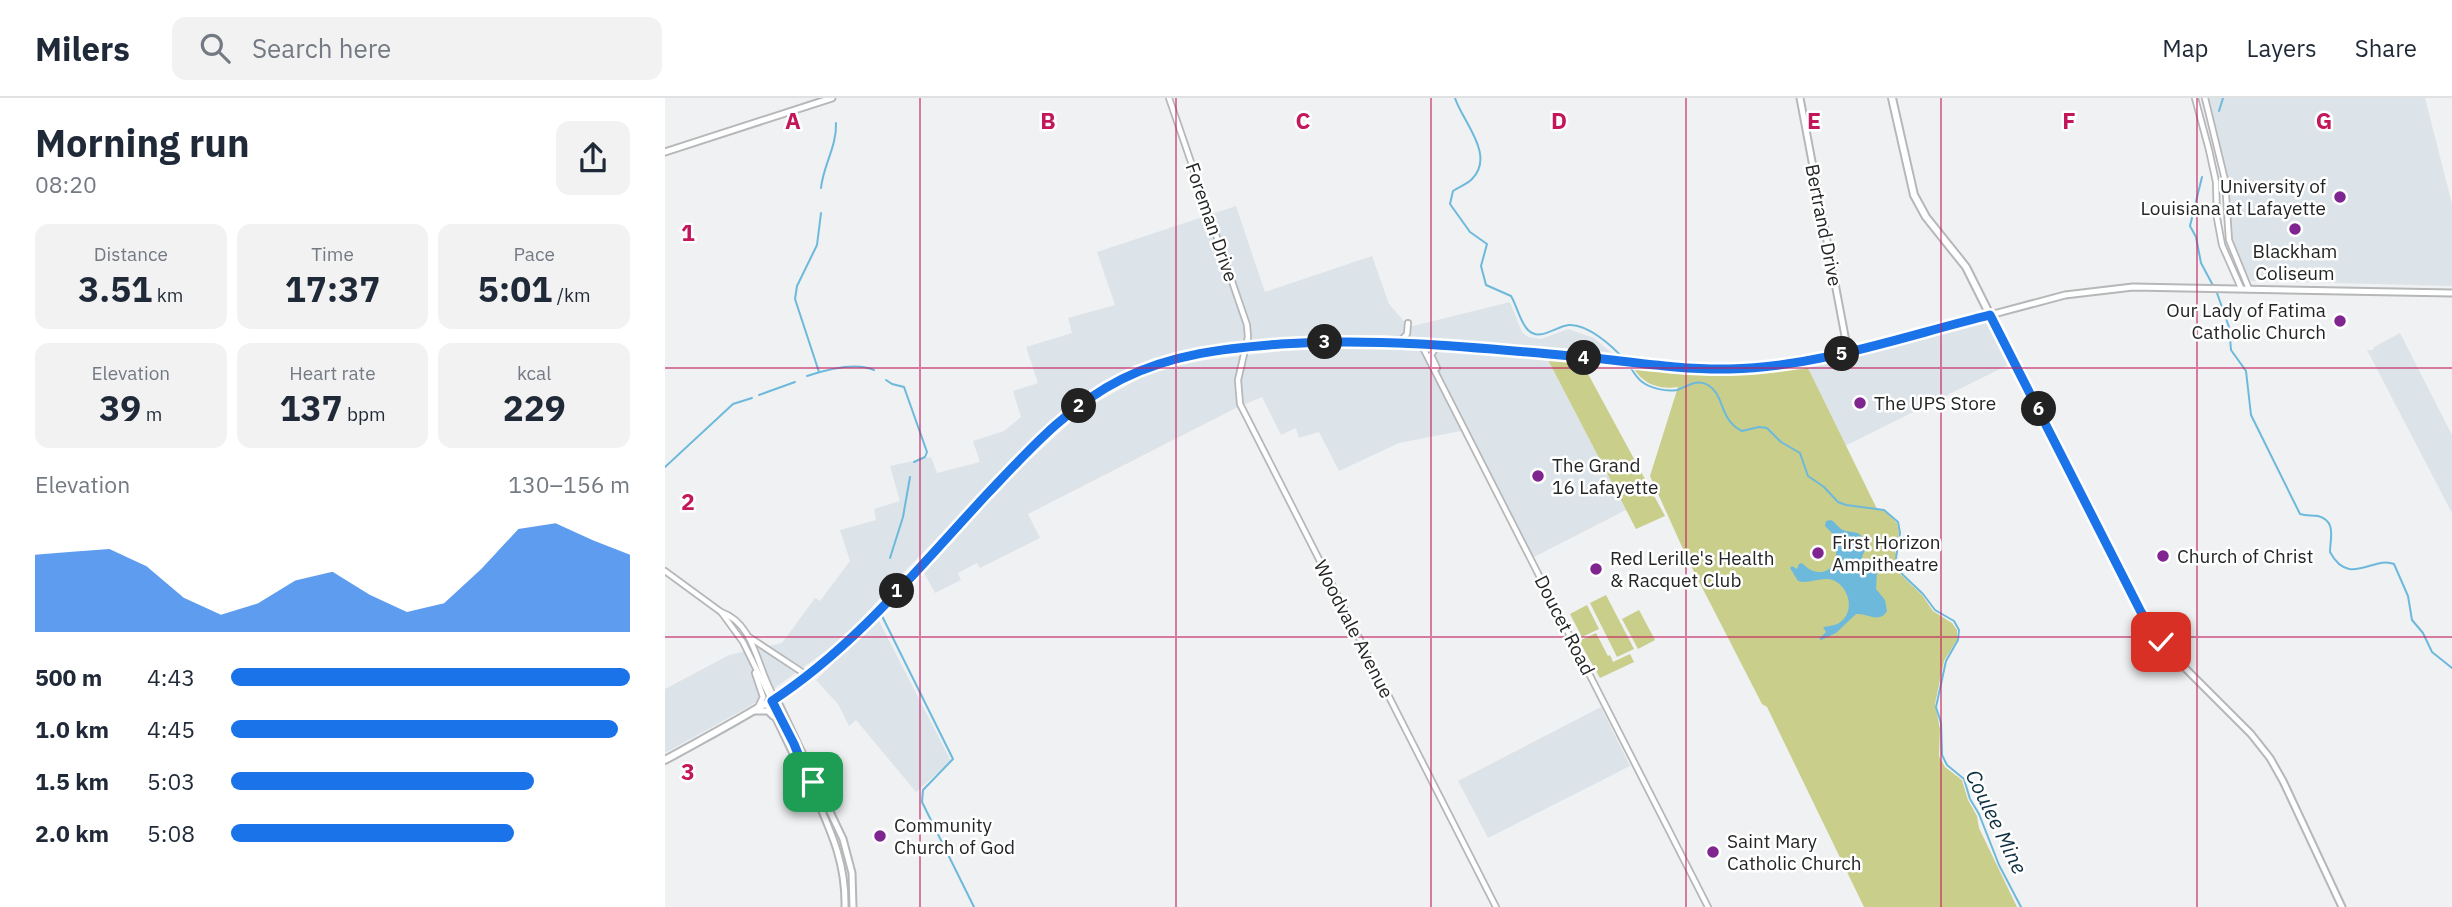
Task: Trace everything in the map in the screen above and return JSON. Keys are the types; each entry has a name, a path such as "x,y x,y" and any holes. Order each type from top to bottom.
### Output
{"main road":[{"path":"665,152 832,98"},
{"name":"Bertrand Drive","path":"1800,98 1848,352"},
{"path":"1892,98 1909,177 1918,202 1926,217 1960,258 2148,625 2167,649 2251,734 2270,758 2342,907"},
{"path":"665,760 754,711 808,676 857,633 1033,446 1083,403 1113,384 1150,367 1191,355 1246,346 1399,342 1735,368 1790,364 1848,352 2052,298 2102,289 2153,286 2452,293"},
{"path":"771,701 772,710 800,767 829,806"},
{"path":"771,701 829,806 843,839 850,863 853,907"},
{"path":"754,711 765,710 771,714 794,762 815,794"},
{"path":"807,776 839,851 845,907"}],"street":[{"name":"Foreman Drive","path":"1169,98 1247,322 1246,346"},
{"path":"2195,98 2211,160 2221,245 2241,288"},
{"path":"2205,98 2226,191 2229,240 2249,289"},
{"path":"2211,160 2220,158"},
{"path":"1399,342 1407,334 1408,323"},
{"name":"Doucet Road","path":"1421,343 1708,907"},
{"path":"1438,345 1431,356 1466,429"},
{"name":"Woodvale Avenue","path":"1246,346 1238,380 1240,404 1496,907"},
{"path":"665,571 721,612 747,649 771,701"},
{"path":"721,612 728,614 748,636 767,682 771,701"},
{"path":"727,620 808,676"},
{"path":"754,711 763,697 755,668"}],"shaded area":[{"name":"University of Louisiana at Lafayette","path":"2209,98 2425,98 2452,204 2452,286 2251,281 2238,258 2233,240 2229,220 2231,189"},
{"path":"1236,206 1265,292 1372,256 1389,304 1409,327 1510,302 1522,332 1528,337 1541,339 1568,329 1594,338 1613,354 1383,335 1272,338 1183,350 1118,373 1065,407 900,576 844,638 750,706 665,753 665,689 729,655 782,643 815,598 820,601 850,561 840,530 876,520 874,509 900,501 890,466 931,457 937,473 980,462 973,441 1004,431 1021,417 1013,391 1038,383 1026,347 1072,333 1068,318 1115,305 1097,252"},
{"path":"1992,318 2014,362 1845,446 1807,366"},
{"path":"2400,333 2452,435 2452,513 2367,350 2373,350"},
{"path":"1371,347 1547,358 1626,510 1530,559 1461,431 1399,443 1339,471 1319,432 1299,438 1296,428 1281,435 1262,397 1028,514 1040,538 980,568 977,563 958,573 961,580 935,593 923,571 995,492 1086,408 1146,375 1173,364 1300,349"},
{"path":"878,619 951,761 916,792 856,720 849,726 838,704 816,680"},
{"path":"1601,707 1630,766 1488,838 1458,781"}],"green space":[{"path":"1547,358 1581,361 1665,516 1636,529"},
{"path":"1807,366 1877,509 1884,510 1897,523 1899,533 1895,550 1900,574 1922,595 1933,611 1952,623 1957,630 1957,640 1944,661 1935,704 1940,729 1939,756 1945,767 1962,780 1968,800 1977,816 1979,828 2017,907 1864,907 1767,707 1762,704 1688,560 1650,476 1678,387 1652,385 1637,374 1634,368 1714,374 1751,373"},
{"path":"1606,595 1634,649 1617,657 1590,603"},
{"path":"1587,605 1599,629 1582,637 1570,614"},
{"path":"1639,610 1655,640 1638,649 1622,619"},
{"path":"1596,633 1613,662 1630,654 1634,662 1600,678 1579,641"}],"water":[{"path":"1831,520 1841,529 1858,534 1864,539 1867,545 1862,557 1863,563 1877,572 1876,589 1885,600 1887,611 1880,617 1856,614 1836,633 1821,640 1819,639 1826,632 1823,627 1844,619 1849,607 1847,595 1840,585 1830,579 1798,581 1790,568 1792,566 1797,569 1802,563 1809,569 1822,572 1832,566 1835,561 1835,545 1841,542 1825,526 1826,521"}],"waterway":[{"name":"Coulee Mine","path":"1455,98 1475,138 1480,159 1478,170 1472,179 1453,191 1450,204 1470,232 1487,244 1481,266 1486,285 1511,296 1523,323 1533,333 1543,334 1569,325 1584,328 1624,359"},
{"path":"2219,111 2223,98"},
{"path":"821,188 836,123"},
{"path":"2202,177 2190,226 2196,237 2201,263 2217,293 2229,327 2231,350 2246,371 2251,415 2300,514 2318,516 2328,522 2331,531 2330,552 2345,568 2362,568 2386,562 2394,564 2408,596 2412,620 2423,633 2432,652 2452,668"},
{"path":"819,372 795,299 797,286 817,245 821,213"},
{"name":"Coulee Mine","path":"1628,364 1641,381 1658,389 1677,390 1699,382 1708,385 1717,395 1729,421 1742,431 1767,428 1781,442 1800,453 1808,476 1824,487 1838,502 1884,510 1898,522 1900,533 1896,558 1901,573 1935,610 1954,621 1959,630 1958,640 1946,661 1936,707 1941,723 1942,755 1947,765 1964,779 1999,865 2021,907"},
{"path":"807,376 850,367 874,370"},
{"path":"886,380 904,387 927,452 925,457 914,462"},
{"path":"759,395 795,382"},
{"path":"665,467 733,404 752,398"},
{"path":"890,558 903,517 910,477"},
{"path":"882,616 953,759 923,790 922,802 974,907"}],"place":[{"name":"University of Louisiana at Lafayette","path":"2340,197"},
{"name":"Blackham Coliseum","path":"2295,229"},
{"name":"Our Lady of Fatima Catholic Church","path":"2340,321"},
{"name":"The UPS Store","path":"1860,403"},
{"name":"The Grand 16 Lafayette","path":"1538,476"},
{"name":"First Horizon Ampitheatre","path":"1818,553"},
{"name":"Church of Christ","path":"2163,556"},
{"name":"Red Lerille's Health & Racquet Club","path":"1596,569"},
{"name":"Community Church of God","path":"880,836"},
{"name":"Saint Mary Catholic Church","path":"1713,852"}],"route":[{"path":"813,782 807,776 772,701 823,665 848,642 1033,446 1083,403 1125,378 1172,359 1246,346 1353,341 1399,342 1724,369 1825,358 1990,315 2141,612 2161,642"}]}
